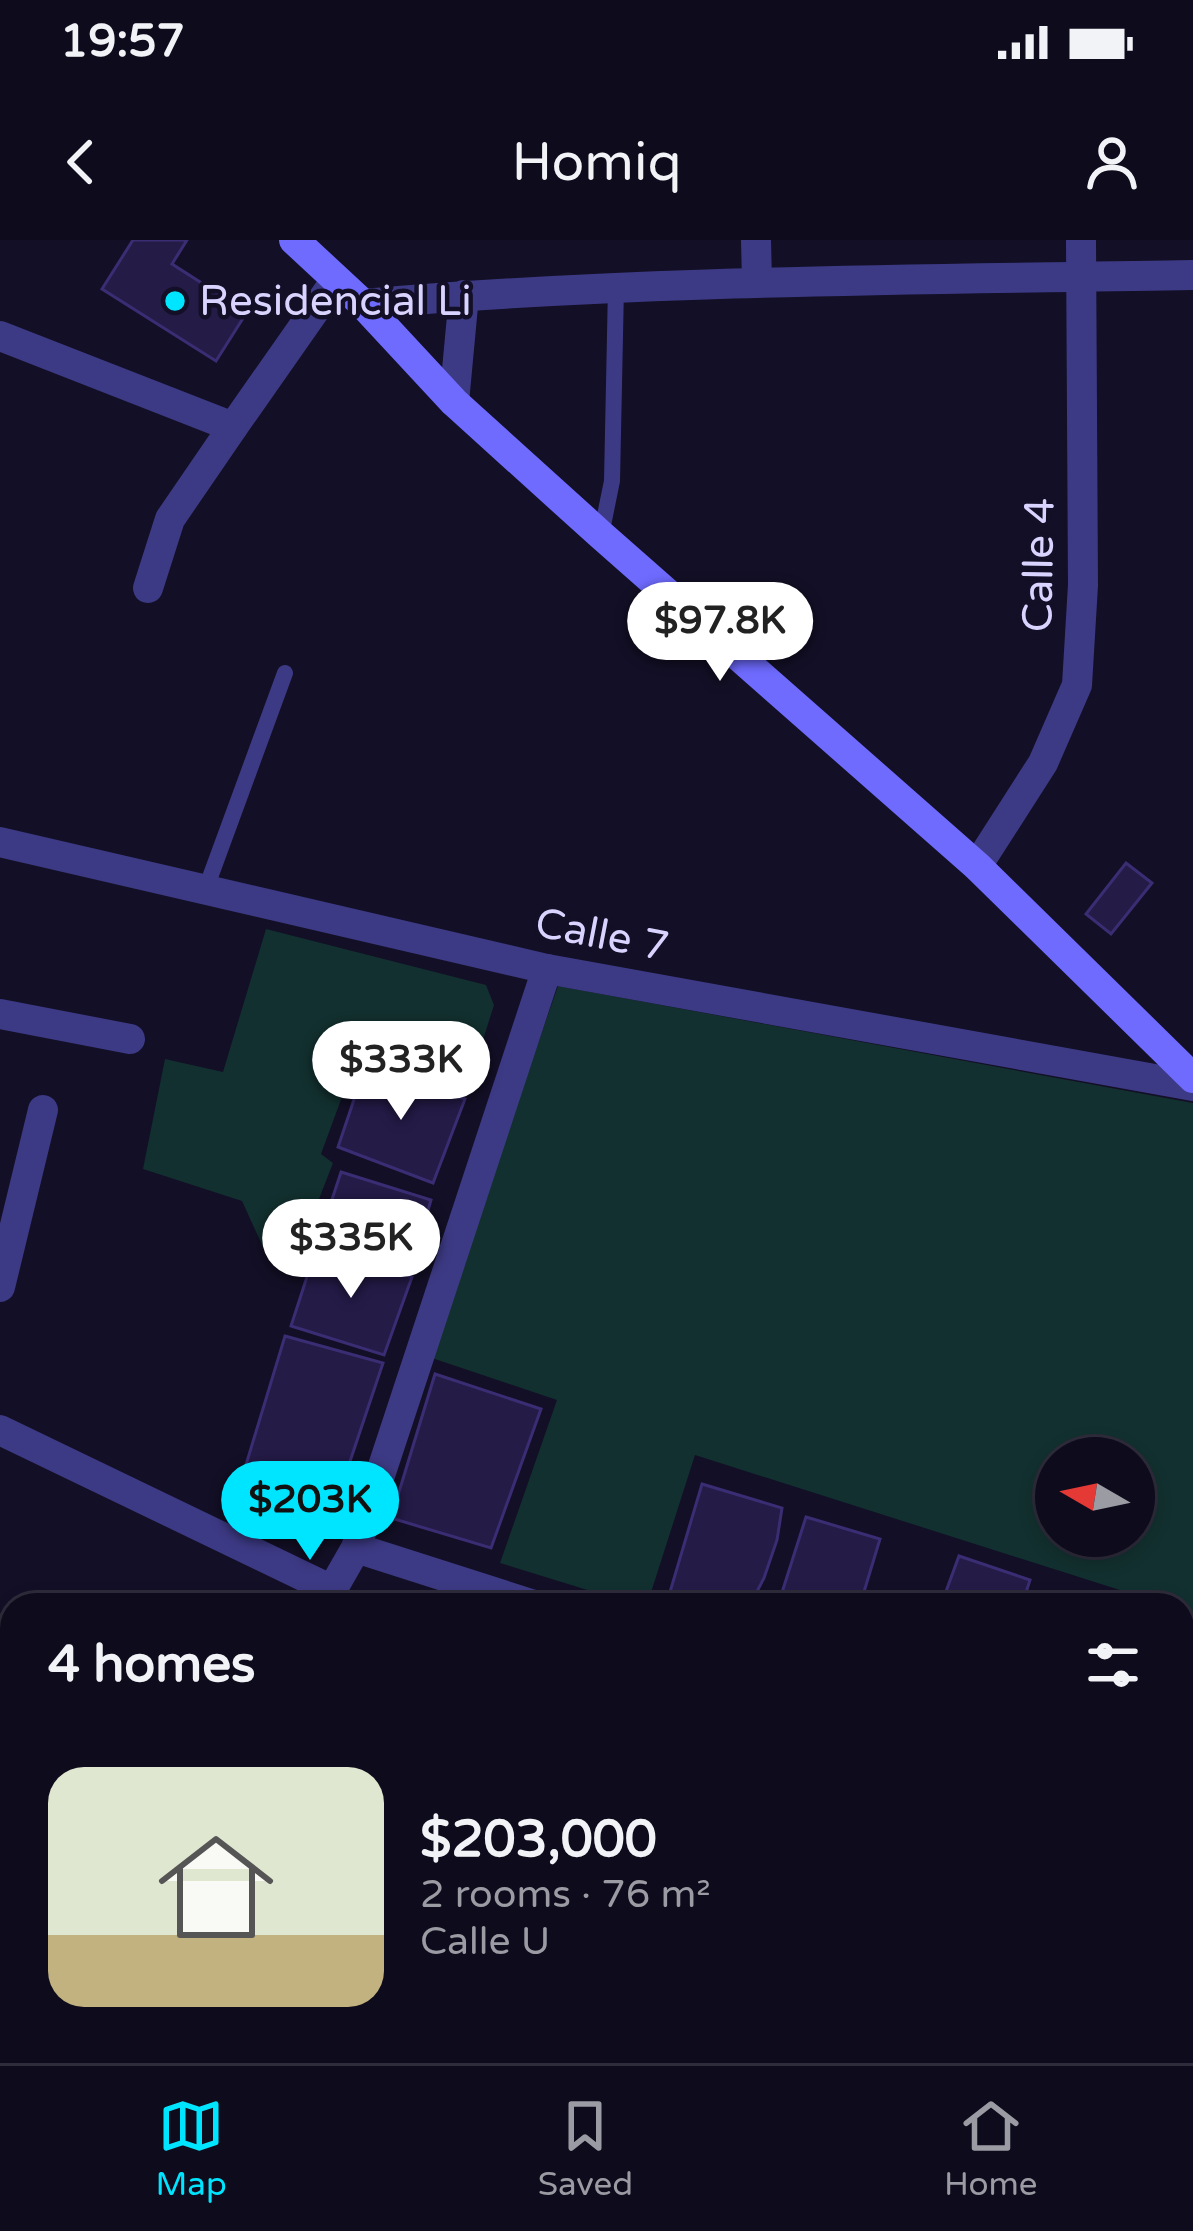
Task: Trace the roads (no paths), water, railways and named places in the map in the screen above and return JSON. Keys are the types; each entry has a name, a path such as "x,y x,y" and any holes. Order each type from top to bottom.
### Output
{"street":[{"path":"294,240 363,304 454,402 976,866 1193,1082"},
{"path":"756,240 757,282"},
{"name":"Calle 4","path":"976,866 1043,763 1077,686 1082,585 1081,240"},
{"path":"363,304 616,287 1193,274"},
{"path":"148,588 170,519 336,280"},
{"path":"454,402 464,295"},
{"path":"0,336 233,427"},
{"name":"Calle 7","path":"0,842 547,969 1193,1082"},
{"path":"332,1593 356,1548 547,969"},
{"path":"0,1014 130,1040"},
{"path":"0,1288 43,1109"},
{"path":"0,1430 322,1593"},
{"path":"356,1548 497,1593"}],"lane":[{"path":"601,535 612,481 616,287"},
{"path":"205,891 285,673"}],"place":[{"name":"Residencial Li","path":"175,301"}]}
